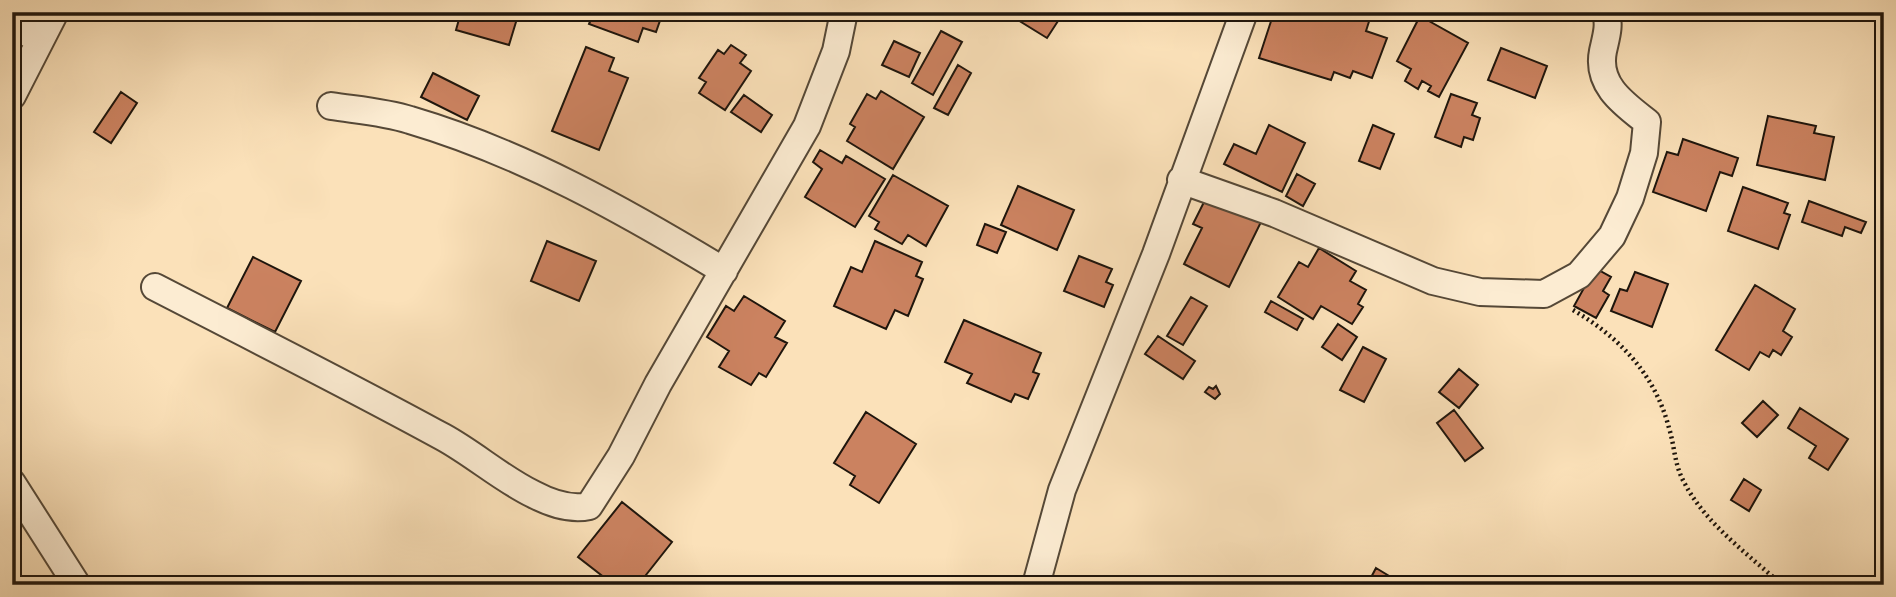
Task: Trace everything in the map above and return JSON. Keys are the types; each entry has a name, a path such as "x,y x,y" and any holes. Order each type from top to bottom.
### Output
{"street":[{"path":"12,96 55,12"},
{"path":"155,287 370,397 455,444 533,494 578,508 589,506 601,490 807,127 836,51 844,12"},
{"path":"1035,585 1062,490 1156,254 1244,12"},
{"path":"1181,180 1274,213 1433,281 1480,292 1544,294 1579,275 1612,236 1629,198 1644,153 1647,122 1618,99 1606,82 1601,59 1609,23 1606,12"},
{"path":"12,29 42,37"},
{"path":"331,106 408,119 470,141 627,212 724,271"},
{"path":"12,483 77,585"}],"path":[{"path":"1544,294 1604,328 1622,345 1658,397 1670,432 1673,456 1685,485 1714,521 1782,585"}],"building":[{"path":"428,12 452,12 449,20"},
{"path":"461,12 519,12 509,45 456,30"},
{"path":"594,12 663,12 656,32 643,28 638,42 589,24"},
{"path":"1005,12 1054,12 1060,18 1047,38"},
{"path":"1274,12 1372,12 1366,31 1387,38 1372,78 1353,71 1350,78 1334,72 1331,80 1259,58"},
{"path":"1420,16 1468,43 1439,97 1428,91 1431,86 1422,81 1418,89 1405,81 1411,69 1397,61"},
{"path":"941,31 962,42 933,95 912,83"},
{"path":"894,41 920,53 909,77 882,65"},
{"path":"731,45 746,55 740,63 751,71 725,110 699,93 706,82 699,78 718,50 724,54"},
{"path":"586,47 614,58 609,71 628,78 599,150 552,131"},
{"path":"1501,48 1547,66 1535,98 1488,80"},
{"path":"958,65 971,73 948,115 934,108"},
{"path":"433,73 479,96 467,120 421,97"},
{"path":"881,91 924,117 893,169 847,141 855,127 850,124 867,94 876,99"},
{"path":"121,92 137,103 111,143 94,132"},
{"path":"1451,94 1477,103 1472,115 1480,118 1473,140 1464,137 1461,147 1435,137"},
{"path":"744,95 772,115 761,132 731,112"},
{"path":"1768,116 1816,126 1814,133 1834,137 1825,180 1757,165"},
{"path":"1269,125 1305,143 1282,192 1224,164 1234,144 1256,154"},
{"path":"1373,125 1394,134 1380,169 1359,161"},
{"path":"1683,139 1738,158 1732,176 1720,172 1706,211 1653,192 1667,152 1678,155"},
{"path":"820,150 842,163 846,156 885,179 855,227 805,197 822,169 813,162"},
{"path":"1297,174 1315,184 1303,206 1286,196"},
{"path":"893,175 948,206 926,246 908,235 902,244 875,229 879,222 869,216"},
{"path":"1018,186 1074,210 1057,250 1001,225"},
{"path":"1743,187 1788,203 1784,213 1790,215 1778,249 1728,231"},
{"path":"1207,196 1261,222 1229,287 1184,264 1202,228 1193,224"},
{"path":"1809,201 1866,222 1861,233 1845,227 1842,236 1802,222"},
{"path":"985,224 1006,232 997,253 977,245"},
{"path":"547,241 596,261 579,301 531,281"},
{"path":"875,241 922,262 916,276 923,279 908,316 895,310 886,329 834,306 851,267 862,272"},
{"path":"1319,248 1356,271 1350,281 1366,290 1358,304 1363,307 1352,324 1321,306 1313,319 1278,297 1299,262 1308,267"},
{"path":"1079,256 1112,269 1106,282 1113,285 1104,307 1064,291"},
{"path":"253,257 301,281 275,332 227,308"},
{"path":"1595,268 1611,277 1603,291 1609,295 1596,318 1574,306"},
{"path":"1635,272 1668,284 1652,327 1611,311 1620,289 1627,291"},
{"path":"1755,285 1795,309 1783,331 1792,337 1781,355 1773,350 1769,357 1760,352 1749,370 1716,350"},
{"path":"744,296 785,321 775,337 787,343 766,377 759,373 751,385 719,367 729,351 707,337 726,306 734,311"},
{"path":"1191,297 1207,306 1183,345 1167,336"},
{"path":"1271,301 1303,319 1297,330 1265,312"},
{"path":"964,320 1041,353 1033,372 1039,374 1028,399 1015,394 1011,402 967,383 972,374 945,362"},
{"path":"1338,324 1357,337 1342,360 1322,347"},
{"path":"1158,336 1195,361 1183,379 1145,354"},
{"path":"1363,347 1386,359 1364,402 1340,390"},
{"path":"1459,369 1478,385 1459,408 1439,392"},
{"path":"1216,386 1220,394 1215,399 1205,392 1209,387 1213,389"},
{"path":"1763,401 1778,415 1757,437 1742,423"},
{"path":"1800,408 1848,439 1828,470 1809,458 1816,446 1788,428"},
{"path":"1454,410 1483,448 1465,461 1437,423"},
{"path":"866,412 916,444 879,503 850,485 855,476 834,463"},
{"path":"1744,479 1761,490 1749,511 1731,500"},
{"path":"622,502 672,542 638,585 614,585 578,557"},
{"path":"1376,568 1404,585 1367,585"}]}
